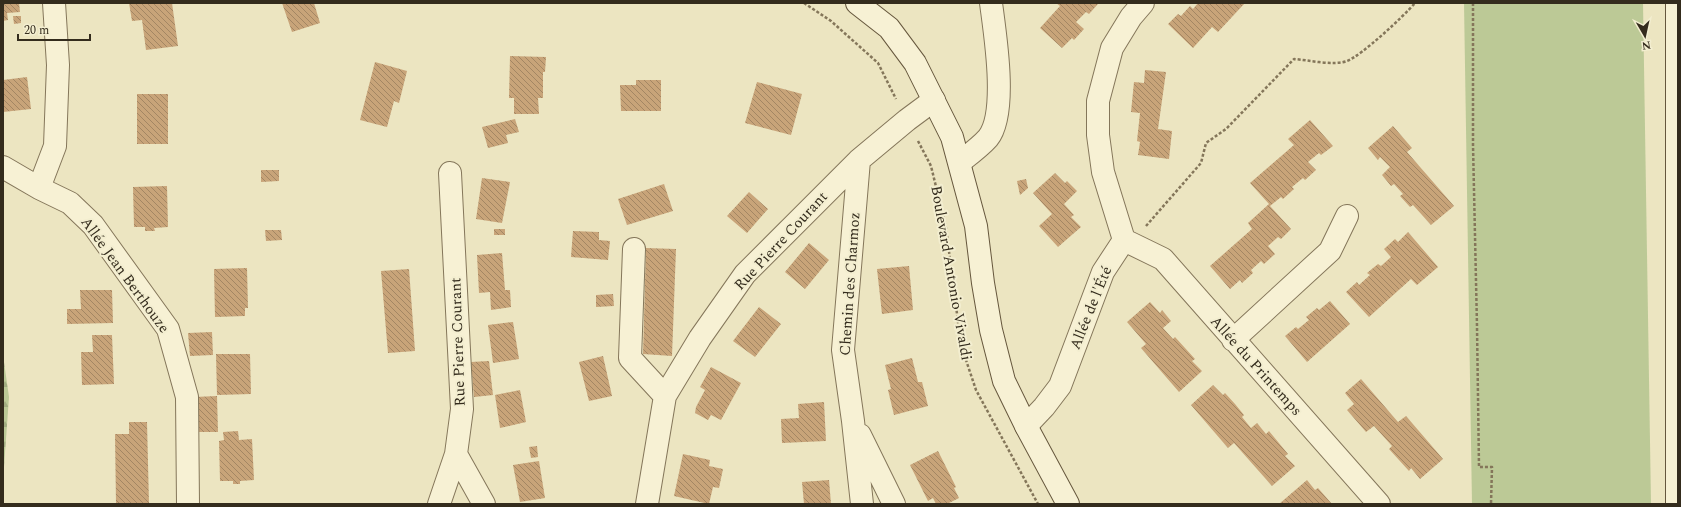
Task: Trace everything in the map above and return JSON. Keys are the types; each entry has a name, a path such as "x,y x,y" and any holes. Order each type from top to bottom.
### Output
{"street":[{"path":"39,188 55,146 58,65 54,3"},
{"name":"Boulevard Antonio Vivaldi","path":"858,3 889,28 914,63 952,138 960,162 976,226 983,283 991,330 1004,381 1026,426 1068,504"},
{"path":"960,162 988,138 998,117 999,60 991,3"},
{"path":"1128,242 1103,172 1098,135 1098,101 1112,48 1131,17 1143,3"},
{"path":"1677,3 1677,504"},
{"name":"Rue Pierre Courant","path":"647,504 665,396 700,338 745,274 859,160 907,120 934,100"},
{"name":"Chemin des Charmoz","path":"859,160 843,350 853,420 862,504"},
{"name":"Allée Jean Berthouze","path":"3,167 39,188 70,203 93,225 168,329 187,397 188,504"},
{"name":"Rue Pierre Courant","path":"439,504 456,454 462,409 450,174"},
{"path":"1233,340 1330,251 1347,216"},
{"name":"Allée du Printemps","path":"1128,242 1163,259 1379,504"},
{"name":"Allée de l'Été","path":"1026,426 1044,407 1060,386 1103,272 1128,242"},
{"path":"634,249 630,358 665,396"},
{"path":"853,420 894,504"},
{"path":"456,454 484,504"}],"path":[{"name":"Boulevard Antonio Vivaldi","path":"804,3 831,21 878,63 931,166 946,228 962,345 976,390 1038,504"},
{"path":"1128,242 1201,163 1206,143 1226,129 1294,59 1325,63 1347,61 1367,48 1415,3"},
{"path":"1473,3 1473,145 1478,326 1478,467 1492,467 1491,504"}],"green space":[{"path":"1464,3 1643,3 1651,504 1472,504"},
{"path":"3,355 9,397 3,481"}],"building":[{"path":"3,3 19,3 20,12 7,13 8,20 3,21"},
{"path":"129,3 172,3 178,46 146,50 142,20 132,21"},
{"path":"282,3 314,3 320,23 292,32"},
{"path":"1056,3 1098,4 1089,14 1086,12 1076,22 1084,29 1074,40 1072,38 1062,48 1040,28 1060,6"},
{"path":"1198,3 1245,3 1218,32 1212,27 1193,48 1168,24 1178,14 1181,16 1190,6 1193,9"},
{"path":"13,16 21,16 21,23 14,24"},
{"path":"510,56 546,57 545,72 543,72 543,98 538,98 539,114 514,114 514,98 509,98"},
{"path":"375,62 407,71 399,103 394,101 387,127 360,120"},
{"path":"1145,70 1166,72 1158,129 1172,131 1169,159 1138,155 1140,142 1137,141 1140,113 1131,112 1134,82 1144,83"},
{"path":"27,77 31,109 3,112 3,80"},
{"path":"636,80 661,80 661,111 621,111 620,85 636,85"},
{"path":"757,82 802,94 791,135 745,123"},
{"path":"137,94 168,94 168,144 137,144"},
{"path":"515,119 519,132 506,135 508,143 488,148 482,127"},
{"path":"1310,120 1333,146 1321,155 1319,153 1308,162 1316,170 1305,180 1303,178 1292,187 1294,189 1283,199 1281,197 1270,206 1291,229 1281,239 1278,237 1268,246 1275,254 1264,264 1261,261 1251,270 1253,273 1242,283 1240,280 1230,289 1210,266 1252,229 1248,223 1269,204 1250,183 1294,145 1288,139"},
{"path":"1393,126 1412,148 1407,152 1454,206 1431,225 1413,205 1410,207 1400,196 1403,194 1394,184 1391,186 1382,175 1390,167 1380,157 1378,160 1368,148"},
{"path":"261,170 279,170 279,181 261,182"},
{"path":"1055,173 1065,183 1067,181 1077,191 1064,204 1074,215 1071,217 1081,227 1058,247 1039,226 1052,214 1033,193"},
{"path":"482,178 510,182 502,223 476,219"},
{"path":"1026,179 1028,188 1020,195 1017,181"},
{"path":"664,184 673,211 627,225 618,199"},
{"path":"167,186 168,227 154,228 155,231 145,231 145,227 134,227 133,187"},
{"path":"749,192 768,209 747,233 727,216"},
{"path":"494,229 505,229 505,235 494,235"},
{"path":"265,230 281,230 282,240 266,241"},
{"path":"573,231 599,232 599,240 610,241 608,260 571,257"},
{"path":"1408,232 1438,267 1417,285 1411,279 1369,317 1346,292 1357,282 1359,285 1370,275 1367,273 1378,264 1381,266 1391,257 1384,249 1395,239 1398,242"},
{"path":"809,243 829,260 805,289 785,272"},
{"path":"646,248 676,249 672,356 643,354"},
{"path":"502,253 505,290 510,290 511,307 491,310 490,292 479,293 477,255"},
{"path":"909,266 913,310 882,314 877,269"},
{"path":"247,268 248,308 245,308 245,316 215,317 214,269"},
{"path":"409,269 415,351 388,353 381,271"},
{"path":"80,290 112,290 113,323 67,324 67,309 81,309"},
{"path":"613,294 614,306 596,307 596,295"},
{"path":"1330,301 1350,324 1307,362 1285,336 1296,327 1298,329 1309,320 1306,317 1317,308 1319,310"},
{"path":"1150,302 1160,313 1162,310 1171,321 1163,328 1173,339 1175,337 1195,359 1192,361 1202,371 1179,392 1141,348 1146,344 1127,322"},
{"path":"759,307 781,324 755,357 733,341"},
{"path":"513,322 519,359 493,363 488,325"},
{"path":"212,332 213,355 190,356 188,333"},
{"path":"92,335 112,335 114,384 82,385 81,352 93,352"},
{"path":"216,354 250,354 251,394 217,395"},
{"path":"603,356 612,396 589,401 579,362"},
{"path":"912,358 918,382 922,382 928,406 894,415 888,390 891,389 885,365"},
{"path":"489,361 493,395 474,397 471,362"},
{"path":"711,367 741,383 721,420 711,415 708,420 695,413 696,407 705,390 700,387"},
{"path":"1361,379 1398,422 1406,416 1443,459 1420,479 1411,468 1409,471 1389,449 1392,446 1374,426 1366,432 1347,410 1354,404 1345,393"},
{"path":"1213,385 1223,395 1225,393 1235,404 1244,415 1242,417 1251,428 1257,423 1266,434 1269,431 1288,454 1285,456 1295,466 1272,486 1234,443 1228,448 1191,405"},
{"path":"520,390 526,422 500,428 495,395"},
{"path":"217,396 218,432 195,432 194,397"},
{"path":"824,402 826,441 782,443 781,419 799,418 798,404"},
{"path":"129,422 147,422 149,504 116,504 115,434 129,434"},
{"path":"238,431 239,440 252,439 254,480 240,481 240,484 233,484 233,481 220,481 219,441 224,440 223,432"},
{"path":"537,446 538,457 531,458 529,447"},
{"path":"938,451 956,487 954,488 959,498 947,504 936,504 933,498 928,501 910,465"},
{"path":"683,454 710,460 709,466 723,469 719,488 713,487 709,504 674,496"},
{"path":"539,461 545,498 520,502 513,465"},
{"path":"829,480 831,504 804,504 802,482"},
{"path":"1307,480 1315,490 1318,488 1332,504 1279,504"}]}
